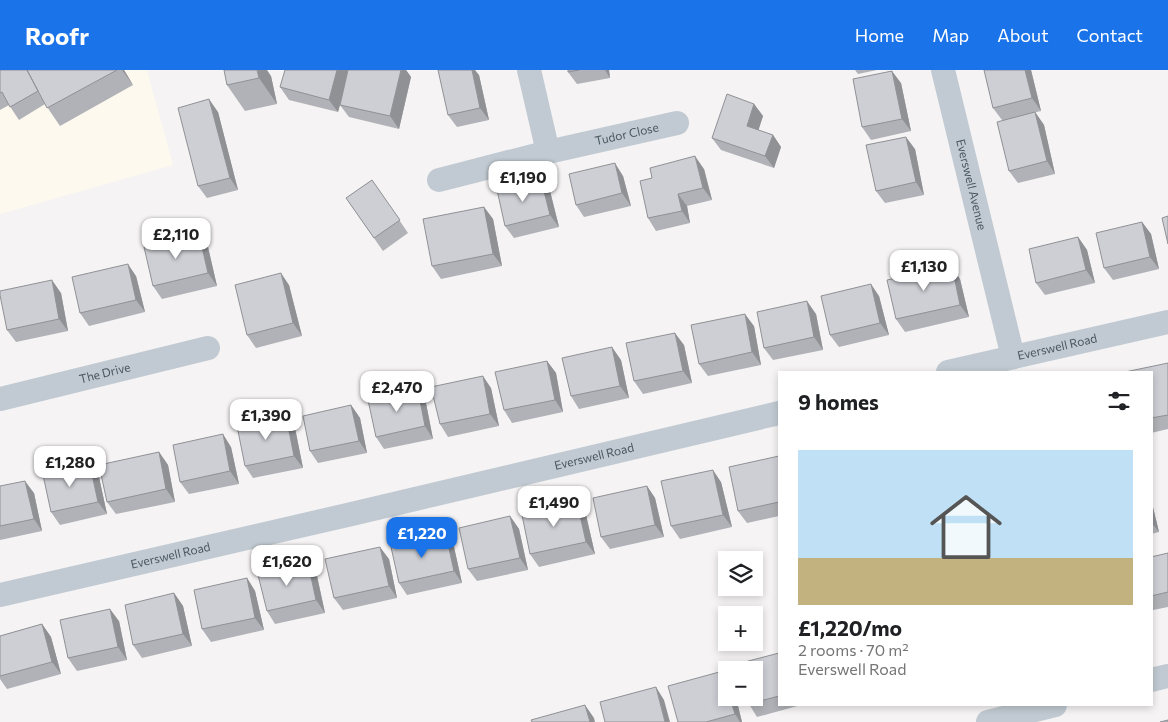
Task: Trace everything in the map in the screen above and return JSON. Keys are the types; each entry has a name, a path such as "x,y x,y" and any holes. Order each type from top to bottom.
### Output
{"street":[{"path":"528,70 548,152"},
{"name":"Everswell Avenue","path":"943,70 1013,357"},
{"name":"Tudor Close","path":"439,180 548,152 677,123"},
{"name":"Everswell Road","path":"952,371 1168,322"},
{"name":"The Drive","path":"0,399 208,348"},
{"name":"Everswell Road","path":"0,595 337,518 778,413"},
{"path":"1153,680 1168,676"},
{"path":"988,722 1051,706"}],"shaded area":[{"path":"0,70 147,70 173,165 0,214"}],"building":[{"path":"0,70 27,70 38,91 10,107 2,92 0,93"},
{"path":"27,70 117,70 47,108"},
{"path":"224,70 257,70 259,78 227,85"},
{"path":"285,70 337,70 329,100 280,87"},
{"path":"348,70 401,70 390,116 340,105"},
{"path":"438,70 472,70 480,108 448,115"},
{"path":"984,70 1025,70 1032,98 993,108"},
{"path":"892,71 902,119 862,127 853,79"},
{"path":"727,94 754,104 747,126 773,135 765,156 712,138"},
{"path":"209,99 230,178 198,186 178,108"},
{"path":"1035,112 1047,161 1009,171 997,122"},
{"path":"906,137 916,182 876,191 866,145"},
{"path":"695,156 703,188 678,194 682,211 648,218 640,181 652,178 650,168"},
{"path":"615,163 622,193 576,205 569,174"},
{"path":"541,179 550,215 505,226 497,190"},
{"path":"372,180 400,220 374,238 346,198"},
{"path":"484,207 493,254 432,266 423,219"},
{"path":"1168,216 1168,244 1162,218"},
{"path":"1142,222 1150,257 1104,268 1096,233"},
{"path":"199,234 208,273 153,286 144,247"},
{"path":"1078,237 1086,270 1036,283 1029,249"},
{"path":"128,264 136,300 80,313 72,277"},
{"path":"952,266 960,305 896,319 887,280"},
{"path":"281,273 293,323 247,335 235,285"},
{"path":"52,280 59,319 7,330 0,291"},
{"path":"871,284 880,323 830,335 821,296"},
{"path":"807,301 814,337 764,348 757,312"},
{"path":"745,314 752,352 699,364 691,325"},
{"path":"675,333 683,371 634,381 626,343"},
{"path":"612,347 620,386 571,396 562,358"},
{"path":"547,361 555,400 504,410 495,372"},
{"path":"1168,363 1168,415 1153,418 1153,371 1130,371"},
{"path":"483,376 490,414 440,424 431,387"},
{"path":"418,390 425,426 376,437 368,400"},
{"path":"351,405 359,441 310,451 303,416"},
{"path":"286,416 294,456 245,466 237,426"},
{"path":"223,434 230,471 180,482 173,445"},
{"path":"159,452 166,489 107,502 99,465"},
{"path":"778,456 778,502 738,511 729,467"},
{"path":"90,465 98,502 51,512 43,475"},
{"path":"713,470 723,515 671,526 661,481"},
{"path":"25,481 34,519 0,526 0,486"},
{"path":"647,486 655,525 601,537 593,498"},
{"path":"577,502 586,542 530,554 522,515"},
{"path":"510,516 520,558 468,569 459,528"},
{"path":"446,535 454,571 399,583 391,547"},
{"path":"380,547 389,586 334,598 325,559"},
{"path":"1168,553 1168,592 1153,596 1153,557"},
{"path":"308,563 316,600 267,611 258,575"},
{"path":"247,578 255,618 202,629 194,590"},
{"path":"174,593 183,634 133,645 125,605"},
{"path":"110,609 118,647 68,658 60,620"},
{"path":"42,624 52,662 0,676 0,636"},
{"path":"778,653 778,696 763,700 763,661 748,661"},
{"path":"718,672 718,706 732,706 735,714 706,722 678,722 668,686"},
{"path":"656,687 665,722 605,722 600,702"},
{"path":"585,705 590,722 532,722 531,720"}]}
